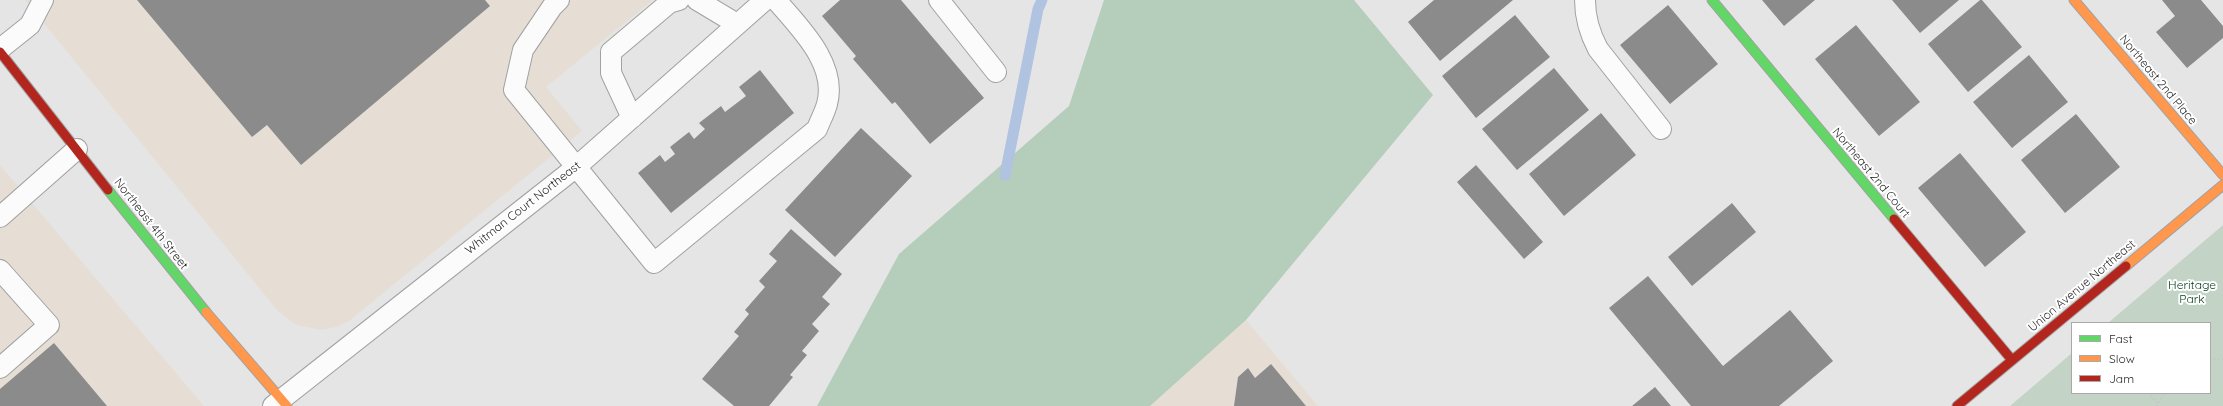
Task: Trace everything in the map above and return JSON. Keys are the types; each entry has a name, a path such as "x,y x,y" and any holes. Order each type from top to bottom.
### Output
{"street":[{"name":"Northeast 2nd Court","path":"1712,0 2012,360"},
{"name":"Northeast 2nd Place","path":"2074,0 2223,175"},
{"name":"Northeast 4th Street","path":"0,51 191,295 281,404"},
{"name":"Union Avenue Northeast","path":"1957,406 2223,185"}],"lane":[{"path":"0,51 30,25 43,0"},
{"path":"559,0 552,7 523,50 514,90 575,168 654,263 817,129 828,103 829,84 823,62 807,38 776,0"},
{"path":"632,118 611,73 611,52 669,3 679,0"},
{"path":"697,0 737,24"},
{"name":"Whitman Court Northeast","path":"281,404 575,168 765,0"},
{"path":"939,0 996,72"},
{"path":"1585,0 1585,9 1591,35 1598,49 1661,129"},
{"path":"0,217 77,149"},
{"path":"0,270 49,325 0,368"}],"path":[{"path":"2211,359 2223,359"},
{"path":"2149,394 2158,405 2164,394"}],"shaded area":[{"path":"25,0 653,0 546,87 582,131 349,321 336,327 322,330 296,325 277,310"},
{"path":"0,165 98,281 204,406 0,406"},
{"path":"1246,320 1318,406 1150,406"}],"green space":[{"path":"1104,0 1354,0 1433,95 1246,320 1150,406 817,406 899,254 1069,106"},
{"name":"Heritage Park","path":"2223,225 2223,406 2010,406 2071,354 2071,394 2211,394 2211,322 2109,322"}],"building":[{"path":"137,0 485,0 490,6 301,165 267,125 252,137"},
{"path":"840,0 901,0 984,98 930,144 895,102 892,104 853,59 856,56 822,16"},
{"path":"1434,0 1513,0 1440,61 1408,22"},
{"path":"1762,0 1815,0 1784,26"},
{"path":"1892,0 1959,0 1920,33"},
{"path":"1980,0 1982,0 2022,47 1968,92 1928,44"},
{"path":"2162,0 2201,0 2223,26 2223,38 2187,68 2156,32 2175,16"},
{"path":"1668,5 1718,64 1670,104 1620,45"},
{"path":"1515,15 1550,57 1476,118 1442,76"},
{"path":"1856,25 1920,102 1879,136 1815,59"},
{"path":"2029,55 2068,102 2012,148 1973,102"},
{"path":"1554,68 1589,110 1517,170 1482,129"},
{"path":"760,70 794,113 671,213 638,173 660,155 665,162 675,154 670,147 689,132 694,139 705,129 699,123 721,106 725,112 746,96 739,87"},
{"path":"1601,113 1636,155 1564,216 1529,174"},
{"path":"2076,114 2120,167 2065,213 2021,160"},
{"path":"861,128 912,176 835,257 785,210"},
{"path":"1960,153 2026,232 1985,267 1918,188"},
{"path":"1476,165 1543,242 1524,259 1457,182"},
{"path":"1732,203 1756,232 1692,286 1668,257"},
{"path":"791,229 842,274 822,297 830,304 812,324 819,331 802,351 807,355 790,375 793,377 769,406 734,406 702,379 739,336 734,332 749,314 745,310 765,287 759,281 777,261 769,254"},
{"path":"1648,276 1723,366 1790,310 1833,361 1779,406 1691,406 1609,308"},
{"path":"54,343 107,406 0,406 0,389"},
{"path":"1271,364 1306,406 1234,406 1238,377 1248,368 1255,378"},
{"path":"1655,387 1671,406 1632,406"}],"waterway":[{"path":"1005,175 1038,9 1042,0"}],"traffic: fast":[{"path":"1712,0 1894,219"},
{"path":"108,190 206,312"}],"traffic: slow":[{"path":"2074,0 2223,175"},
{"path":"2126,266 2223,185"},
{"path":"206,312 287,406"}],"traffic: jam":[{"path":"0,52 108,190"},
{"path":"1894,219 2012,360"},
{"path":"1957,406 2126,266"}]}
